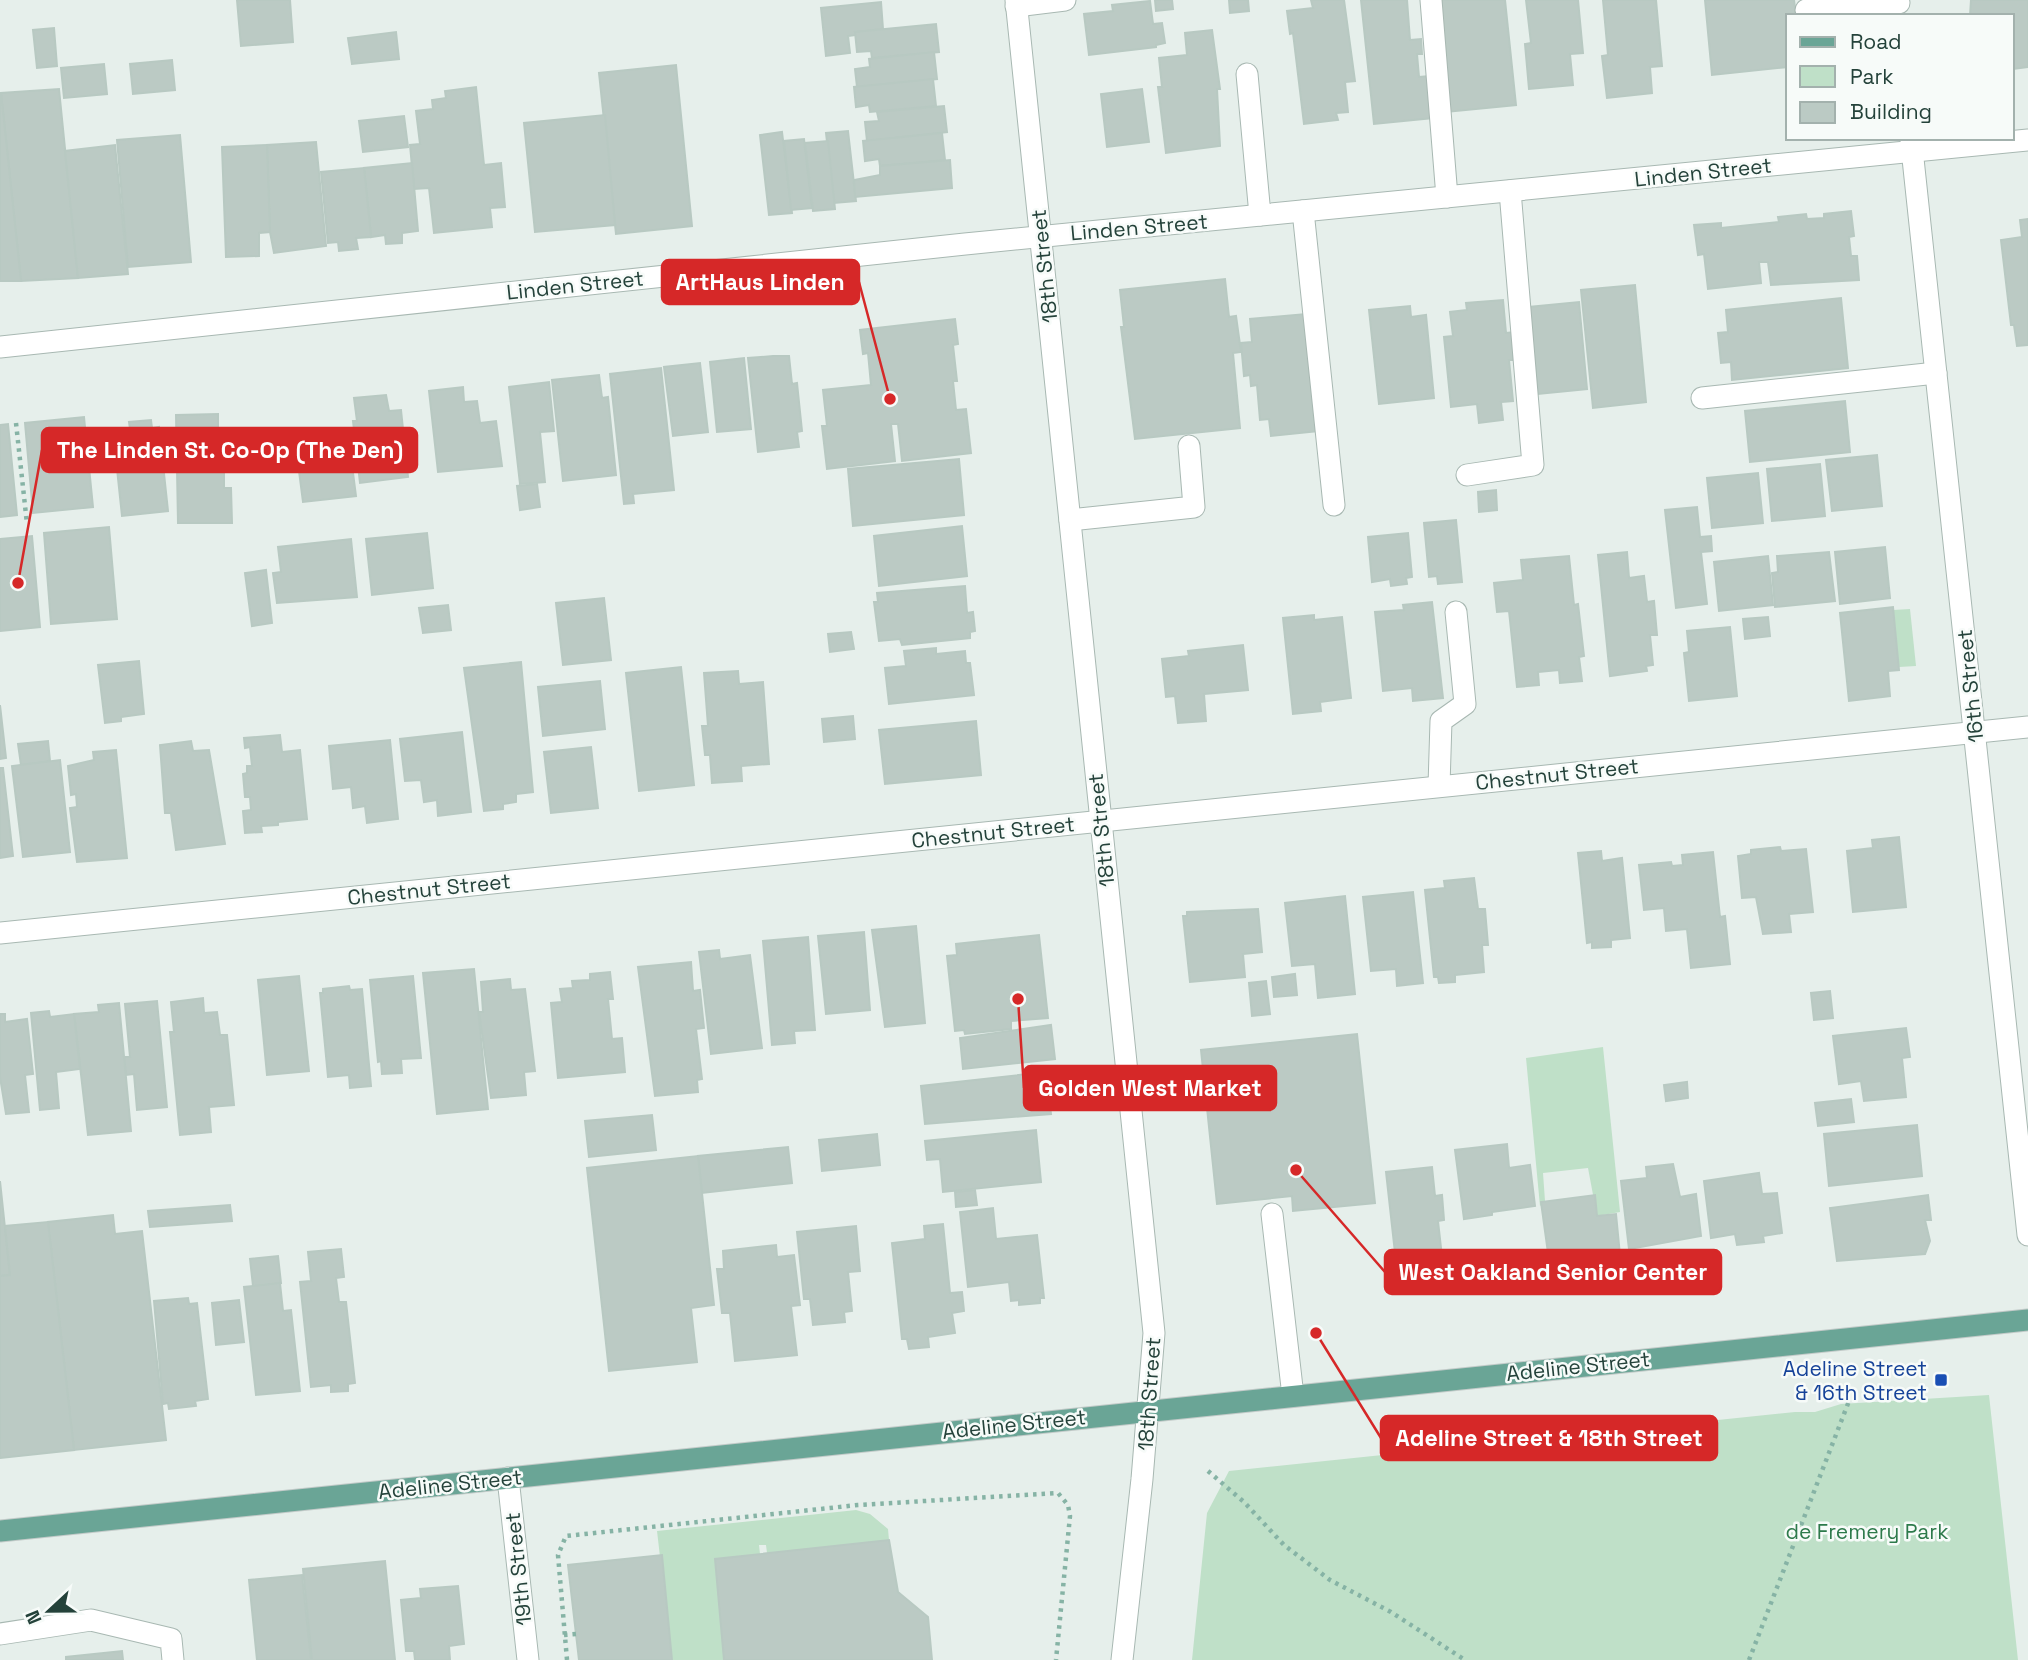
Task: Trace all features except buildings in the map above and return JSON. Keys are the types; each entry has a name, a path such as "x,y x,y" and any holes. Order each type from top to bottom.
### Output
{"main road":[{"name":"Adeline Street","path":"0,1531 2028,1320"}],"street":[{"path":"1016,3 1065,0"},
{"path":"1430,0 1447,197"},
{"name":"18th Street","path":"1016,3 1154,1333 1122,1660"},
{"path":"1806,10 1899,6"},
{"path":"1247,74 1260,215"},
{"name":"Linden Street","path":"0,347 1041,236 1510,191 1912,145 2028,140"},
{"name":"16th Street","path":"1912,145 2028,1235"},
{"path":"1467,475 1533,465 1510,191"},
{"path":"1303,211 1334,505"},
{"path":"1702,398 1936,373"},
{"path":"1070,520 1194,507 1189,446"},
{"path":"1439,786 1441,721 1465,704 1456,612"},
{"name":"Chestnut Street","path":"0,933 2028,727"},
{"path":"1272,1214 1293,1396"},
{"name":"19th Street","path":"508,1478 528,1660"},
{"path":"0,1634 92,1620 171,1639 173,1660"}],"path":[{"path":"16,423 27,524"},
{"path":"1749,1660 1849,1401"},
{"path":"1208,1471 1244,1502 1284,1545 1330,1580 1391,1612 1465,1660"},
{"path":"567,1660 558,1555 566,1536 858,1505 1058,1493 1068,1505 1070,1516 1056,1660"},
{"path":"564,1635 576,1634"}],"green space":[{"path":"1910,609 1916,666 1899,667 1893,610"},
{"path":"1603,1047 1620,1212 1597,1216 1588,1168 1543,1173 1545,1201 1540,1206 1526,1058"},
{"name":"de Fremery Park","path":"1989,1395 2018,1660 1192,1660 1207,1513 1229,1471 1815,1412 1841,1404"},
{"path":"856,1510 870,1514 888,1529 889,1540 767,1553 766,1545 759,1545 760,1554 716,1559 724,1660 672,1660 657,1531"}],"place":[{"name":"ArtHaus Linden","path":"890,399"},
{"name":"The Linden St. Co-Op (The Den)","path":"18,583"},
{"name":"Golden West Market","path":"1018,999"},
{"name":"West Oakland Senior Center","path":"1296,1170"},
{"name":"Adeline Street & 18th Street","path":"1316,1333"},
{"name":"Adeline Street & 16th Street","path":"1941,1380"}]}
